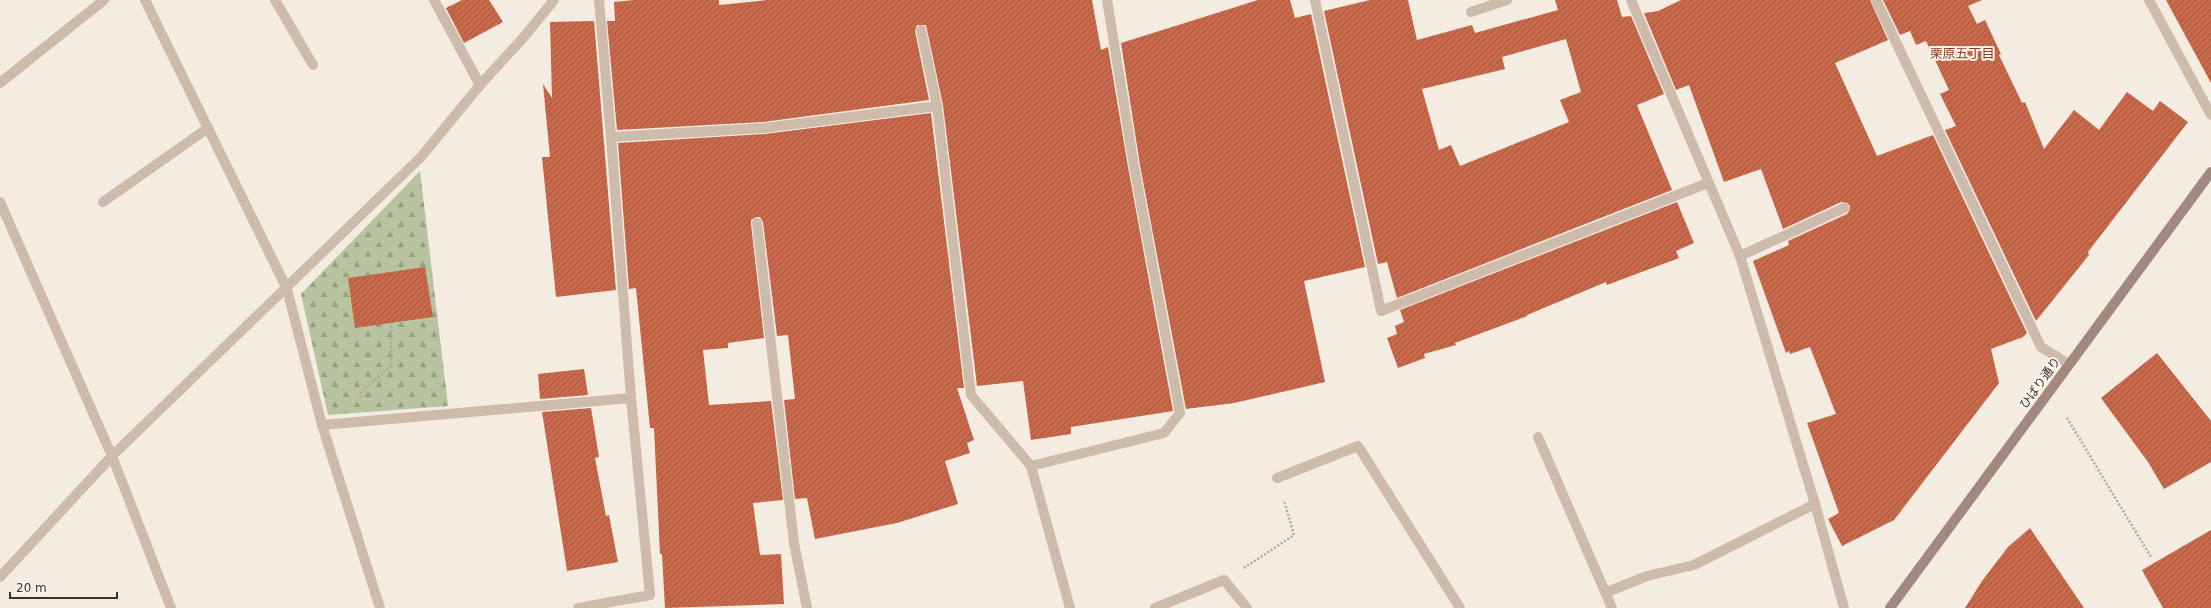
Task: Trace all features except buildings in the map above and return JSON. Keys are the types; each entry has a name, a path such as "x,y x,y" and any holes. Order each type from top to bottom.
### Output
{"street":[{"path":"0,83 104,0"},
{"path":"146,0 287,289 322,425 380,608"},
{"path":"275,0 313,65"},
{"path":"434,0 480,84"},
{"path":"0,577 112,456 287,289 421,157 480,84 523,38 554,0"},
{"path":"578,608 650,595 631,398 599,0"},
{"path":"1031,466 1164,433 1180,413 1134,166 1106,0"},
{"path":"1315,0 1381,311 1708,183"},
{"path":"1471,12 1507,0"},
{"path":"1631,0 1740,256 1815,504 1844,608"},
{"path":"1876,0 2041,347 2069,364"},
{"path":"2149,0 2211,115"},
{"path":"921,30 937,106 971,395 1031,466 1070,608"},
{"path":"611,137 764,128 937,106"},
{"path":"103,202 208,128"},
{"name":"ひばり通り","path":"1890,608 2211,172"},
{"path":"0,202 112,456 171,608"},
{"path":"1740,256 1844,208"},
{"path":"757,223 794,543 807,608"},
{"path":"322,425 631,398"},
{"path":"1538,437 1612,608"},
{"path":"1277,478 1358,446 1460,608"},
{"path":"1606,592 1647,576 1694,565 1815,504"},
{"path":"1155,608 1224,580 1247,608"}],"path":[{"path":"363,421 360,392 391,366 391,323"},
{"path":"2067,418 2151,557"},
{"path":"1224,580 1294,535 1277,478"}],"green space":[{"path":"420,171 448,406 328,415 301,294"}],"district":[{"name":"栗原五丁目","path":"1962,53"}]}
